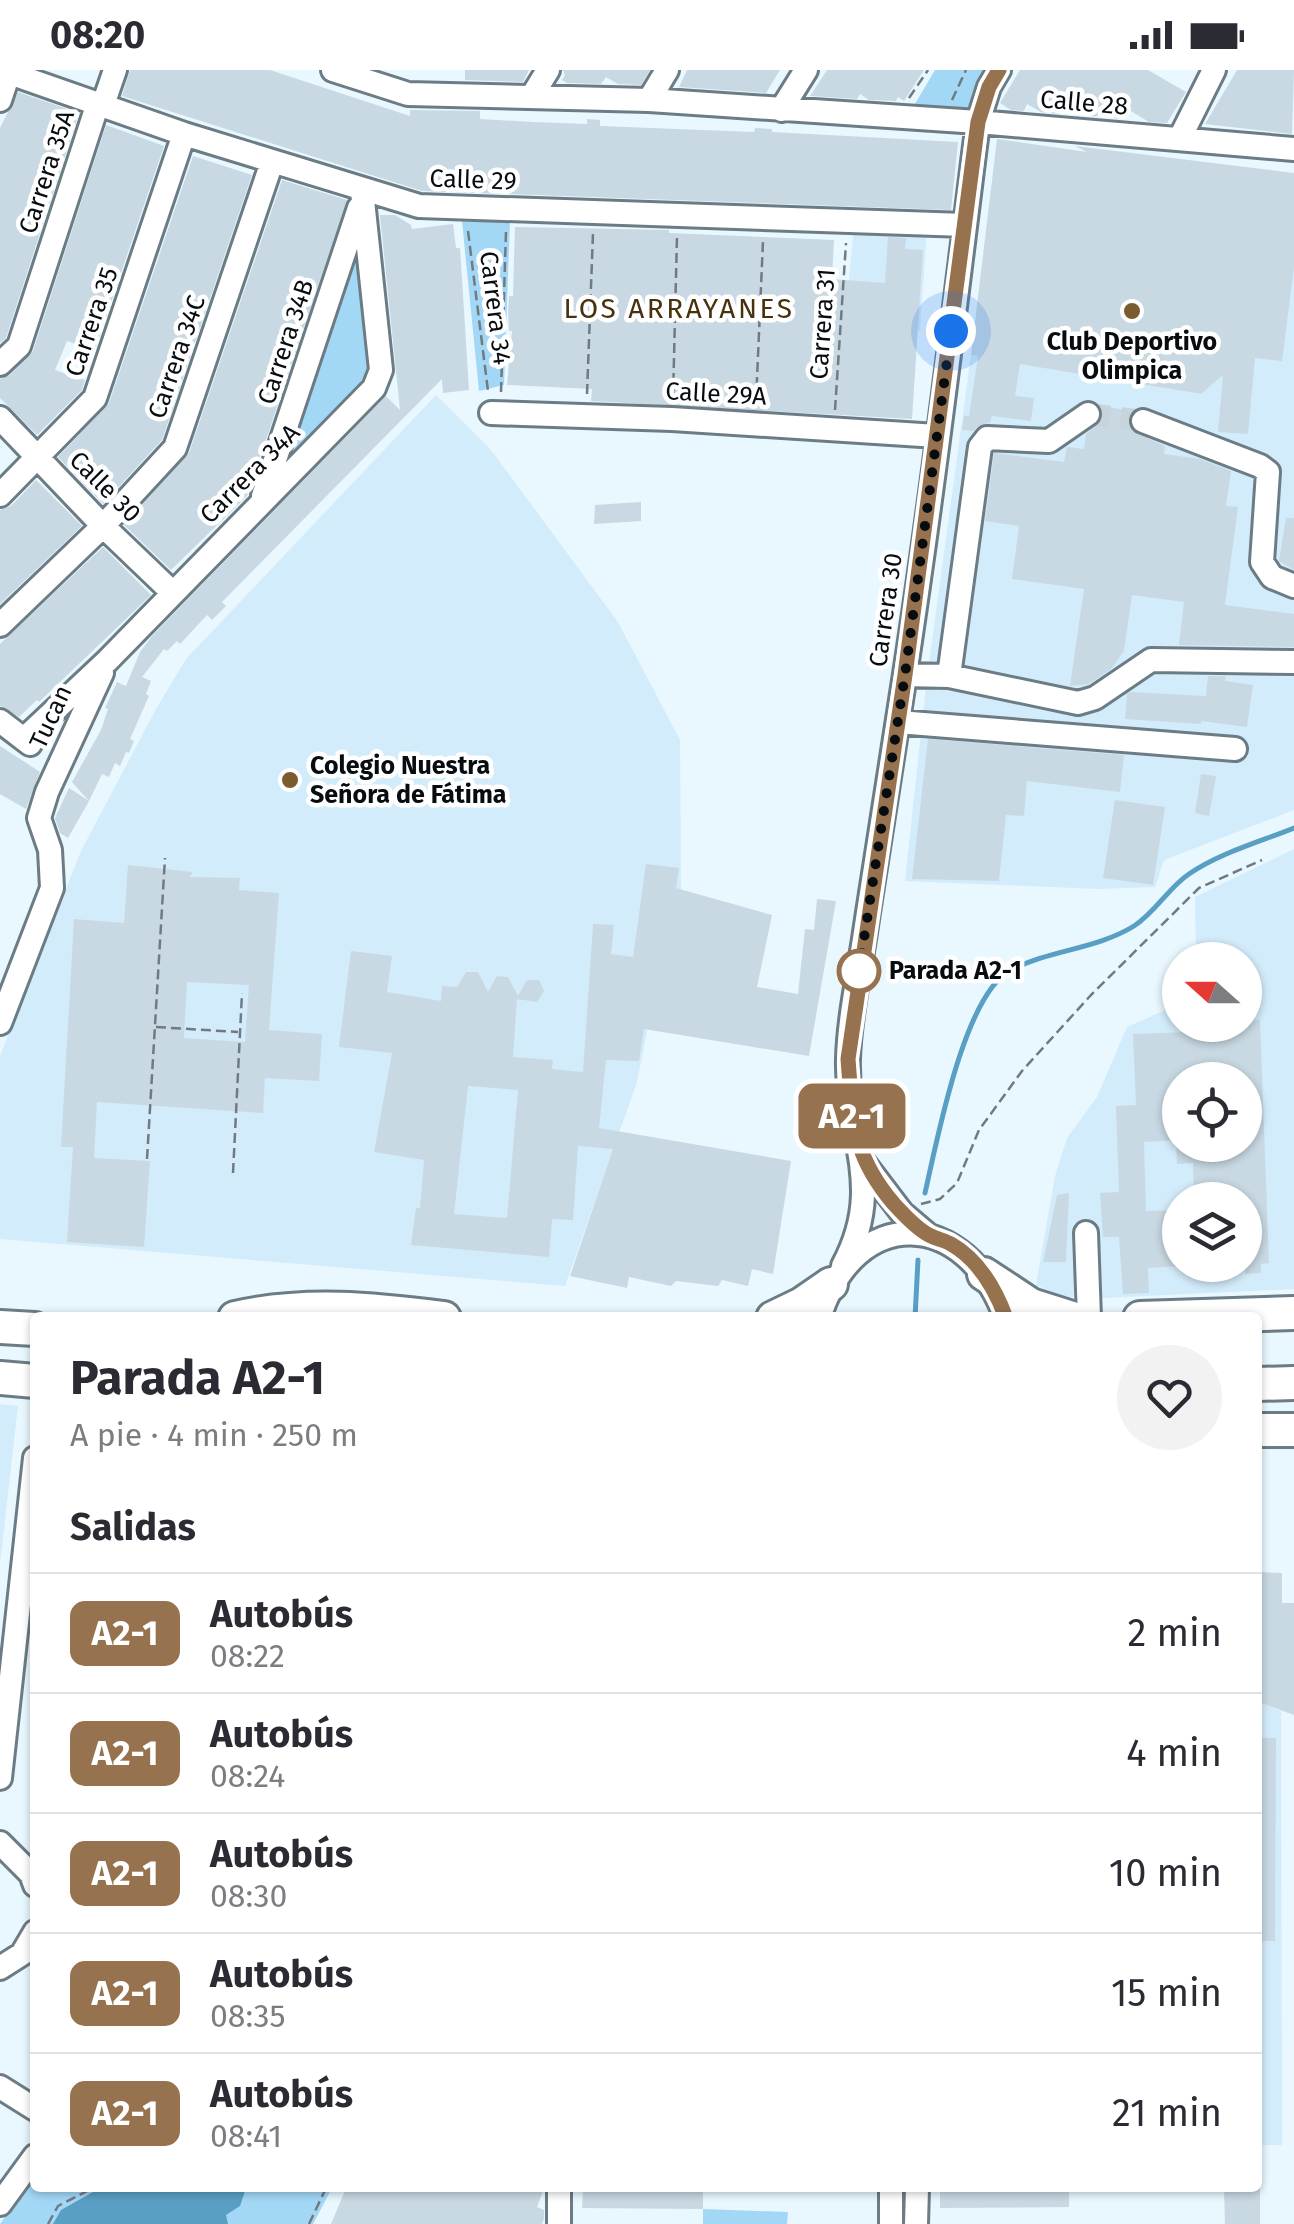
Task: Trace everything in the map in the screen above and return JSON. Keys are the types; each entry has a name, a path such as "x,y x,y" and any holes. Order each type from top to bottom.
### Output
{"highway":[{"path":"984,1274 1031,1305 1053,1312"},
{"path":"786,1312 837,1275"},
{"path":"267,1312 355,1307 395,1312"},
{"path":"1262,1314 1294,1313"},
{"path":"0,1326 30,1329"},
{"path":"1262,1335 1294,1334"},
{"path":"0,1378 30,1381"},
{"path":"1262,1384 1293,1383"},
{"path":"1262,1430 1294,1430"}],"street":[{"name":"Carrera 35A","path":"0,364 19,346 115,70"},
{"name":"Calle 28","path":"333,70 362,75 408,94 649,100 1294,149"},
{"path":"461,95 462,70"},
{"path":"532,96 548,70"},
{"path":"649,100 667,70"},
{"path":"781,110 806,70"},
{"name":"Carrera 30","path":"821,1312 862,1218 863,1161 852,1116 848,1059 905,675 978,122 999,70"},
{"name":"Calle 29","path":"5,71 362,195 418,206 965,225"},
{"path":"0,100 5,71"},
{"path":"1180,138 1202,74"},
{"name":"Carrera 35","path":"0,495 88,408 102,384 184,134"},
{"name":"Carrera 34C","path":"0,625 103,526 175,448 272,162"},
{"name":"Carrera 34A","path":"0,721 27,742 374,388 381,370 362,195"},
{"name":"Carrera 34B","path":"262,501 362,195"},
{"name":"Calle 29A","path":"496,413 672,418 937,436"},
{"path":"949,676 980,447 987,438 1049,440 1088,414"},
{"name":"Calle 30","path":"0,418 103,526 173,592"},
{"path":"1143,421 1268,472 1262,562 1272,577 1294,586"},
{"path":"905,675 949,676 1078,703 1096,698 1152,660 1294,662"},
{"name":"Tucan","path":"0,1023 52,888 50,850 39,818 107,661"},
{"path":"898,722 1236,748"},
{"name":"Carrera 30","path":"863,1161 902,1212 928,1235 959,1249 984,1274"},
{"path":"837,1275 858,1252 883,1239 905,1234 928,1235"},
{"path":"1086,1234 1090,1312"},
{"path":"984,1274 1003,1312"},
{"path":"0,1778 30,1504"},
{"path":"0,1845 17,1858 30,1878"},
{"path":"0,1968 22,1954 30,1940"},
{"path":"0,2088 30,2106"},
{"path":"0,2204 30,2163"},
{"path":"559,2192 559,2224"},
{"path":"891,2192 891,2224"},
{"path":"916,2192 916,2224"}],"path":[{"path":"898,116 928,70"},
{"path":"946,120 966,70"},
{"name":"Carrera 34","path":"465,208 496,413"},
{"name":"Carrera 34","path":"496,413 507,209"},
{"path":"586,416 594,210"},
{"path":"672,418 678,215"},
{"path":"755,424 764,218"},
{"name":"Carrera 31","path":"834,429 847,222"},
{"path":"146,1159 165,858"},
{"path":"902,1212 940,1199 958,1183 980,1130 1022,1071 1199,888 1262,860"},
{"path":"232,1173 242,994"},
{"path":"154,1027 240,1032"},
{"path":"48,2224 58,2206 84,2192"},
{"path":"309,2224 324,2192"}],"shaded area":[{"path":"935,70 991,70 972,111 912,109"},
{"path":"358,221 376,369 370,386 276,470"},
{"path":"462,221 510,222 504,385 479,391"},
{"path":"854,226 927,228 920,331 883,331 842,355"},
{"path":"1294,267 1294,810 1164,860 1155,887 1098,889 905,881 927,677 971,355 1201,394 1240,356"},
{"name":"Colegio Nuestra Señora de Fátima","path":"436,395 491,450 618,622 680,740 681,890 666,935 637,1082 565,1286 0,1239 0,1056 81,851 186,659"},
{"path":"1294,849 1294,1289 1082,1299 1059,1295 1036,1285 1055,1176 1067,1138 1097,1097 1127,1027 1162,1012 1162,1042 1262,1042 1262,942 1196,942 1195,897"},
{"path":"0,1404 18,1406 0,1564"},
{"path":"1262,1704 1281,1711 1282,2145 1262,2145"},
{"path":"30,2181 30,2192 330,2192 313,2224 0,2224"},
{"path":"93,2192 245,2192 240,2206 226,2215 228,2224 53,2224 61,2210"},
{"path":"703,2209 788,2212 787,2224 703,2224"}],"building":[{"path":"130,70 270,70 410,116 410,110 480,111 480,119 587,124 587,119 600,120 600,126 754,132 755,128 958,142 951,210 422,191 122,96"},
{"path":"465,70 529,70 523,82 465,80"},
{"path":"563,70 650,70 641,85 618,84 606,77 601,84 567,83 562,80"},
{"path":"687,70 780,70 766,93 679,87"},
{"path":"827,70 924,70 904,101 898,97 896,101 869,100 860,94 857,99 810,96"},
{"path":"1020,70 1148,70 1186,92 1167,123 1149,122 1124,107 1117,119 1101,114 1094,117 1082,110 1079,116 1062,110 1060,114 1041,112 1027,104 1024,111 1011,110 1000,103"},
{"path":"1237,70 1294,70 1292,134 1205,124"},
{"path":"18,92 79,113 6,338 0,343 0,128"},
{"path":"106,125 164,146 95,350 67,341 55,370 85,380 82,390 37,435 0,398 0,379 10,375 33,351"},
{"name":"Club Deportivo Olimpica","path":"997,139 1294,173 1294,267 1282,361 1255,358 1248,434 1218,432 1223,375 1201,394 1020,364 1015,396 1034,398 1031,421 992,416 990,423 973,431 962,430 964,416 969,416 978,356 971,355"},
{"path":"193,156 252,175 162,440 103,504 58,457 109,403"},
{"path":"282,180 347,200 247,496 171,570 124,525 189,453"},
{"path":"380,215 395,215 412,229 453,224 456,248 460,248 469,390 443,393 442,379 222,602 226,606 212,620 207,615 180,644 177,641 167,651 164,649 142,677 151,681 146,694 149,696 130,739 134,741 129,753 126,752 120,766 115,763 109,777 102,774 89,801 72,782 101,730 108,709 105,708 117,682 126,686 140,652 152,636 386,396 400,410"},
{"path":"515,227 669,230 834,240 832,279 885,283 888,237 906,238 905,249 923,250 912,419 591,401 592,389 507,385"},
{"path":"1101,406 1133,411 1128,422 1131,430 1165,446 1164,454 1200,459 1231,471 1226,506 1238,507 1225,605 1294,614 1294,647 1179,645 1184,602 1132,595 1124,651 1111,669 1089,684 1070,686 1084,589 1012,579 1019,526 985,521 994,453 1064,462 1067,447 1084,449 1086,434 1102,419"},
{"path":"36,480 82,526 0,604 0,510 11,506"},
{"path":"641,502 641,521 594,524 595,505"},
{"path":"1286,518 1294,518 1294,570 1279,561"},
{"path":"103,547 151,595 19,717 0,706 0,644"},
{"path":"1208,676 1226,676 1225,681 1253,685 1247,727 1125,719 1130,692 1206,696"},
{"path":"928,739 1124,755 1120,792 1027,781 1024,816 1006,815 999,881 912,879"},
{"path":"0,746 40,772 26,809 0,794"},
{"path":"1201,774 1216,776 1209,816 1195,813"},
{"path":"69,788 89,801 68,838 60,833 55,818"},
{"path":"1115,800 1165,807 1153,885 1103,878"},
{"path":"646,864 679,868 676,888 772,915 757,987 798,994 805,929 814,930 817,899 836,901 809,1056 644,1029 639,1061 606,1060 599,1128 791,1161 773,1274 752,1269 748,1286 722,1280 718,1286 676,1281 671,1286 629,1277 627,1288 570,1276 613,1149 578,1146 573,1220 552,1219 549,1257 411,1245 416,1208 420,1208 424,1160 374,1152 392,1053 339,1047 351,951 392,956 387,992 441,1001 442,986 457,987 466,972 478,972 488,992 497,976 508,977 518,996 527,980 539,980 544,991 537,1002 517,999 513,1057 553,1060 552,1069 583,1072 593,924 614,925 611,954 633,957","holes":["468,1086 518,1090 507,1218 454,1214"]},
{"path":"128,865 193,872 189,877 240,878 239,890 279,893 269,1030 322,1034 319,1081 265,1078 263,1113 97,1102 94,1158 150,1161 144,1247 67,1242 73,1147 61,1147 74,919 124,923","holes":["187,982 249,985 245,1042 184,1038"]},
{"path":"1162,1033 1162,1042 1261,1042 1262,1062 1162,1062 1162,1141 1144,1142 1146,1211 1162,1211 1162,1267 1148,1268 1149,1293 1123,1294 1119,1237 1103,1237 1100,1193 1119,1192 1116,1106 1136,1105 1133,1034"},
{"path":"1262,1074 1269,1263 1262,1264 1262,1182 1194,1182 1193,1163 1177,1162 1262,1162"},
{"path":"1069,1193 1066,1262 1043,1262 1057,1195"},
{"path":"1262,1572 1282,1573 1282,1603 1294,1603 1294,1715 1262,1703"},
{"path":"1262,1738 1276,1738 1275,1941 1262,1941"},
{"path":"344,2192 543,2192 537,2207 544,2210 542,2224 331,2224"},
{"path":"583,2192 703,2192 703,2209 582,2208"},
{"path":"940,2192 1069,2192 1069,2207 940,2208"},
{"path":"1224,2192 1260,2192 1260,2224 1225,2224"}],"waterway":[{"path":"925,1193 966,1037 994,984 1026,963 1120,934 1142,920 1182,880 1201,867 1294,828"},
{"path":"915,1312 918,1260"}],"tunnel":[{"path":"1088,414 1143,421"}],"bus line":[{"name":"A2-1","path":"999,70 978,122 905,675 848,1059 852,1116 863,1161 902,1212 928,1235 950,1243 977,1265 1004,1312"}],"place":[{"name":"Club Deportivo Olimpica","path":"1132,311"},
{"name":"Colegio Nuestra Señora de Fátima","path":"290,780"},
{"name":"Parada A2-1","path":"859,971"}],"district":[{"name":"LOS ARRAYANES","path":"679,308"}],"route":[{"path":"859,971 905,675 951,331"}]}
